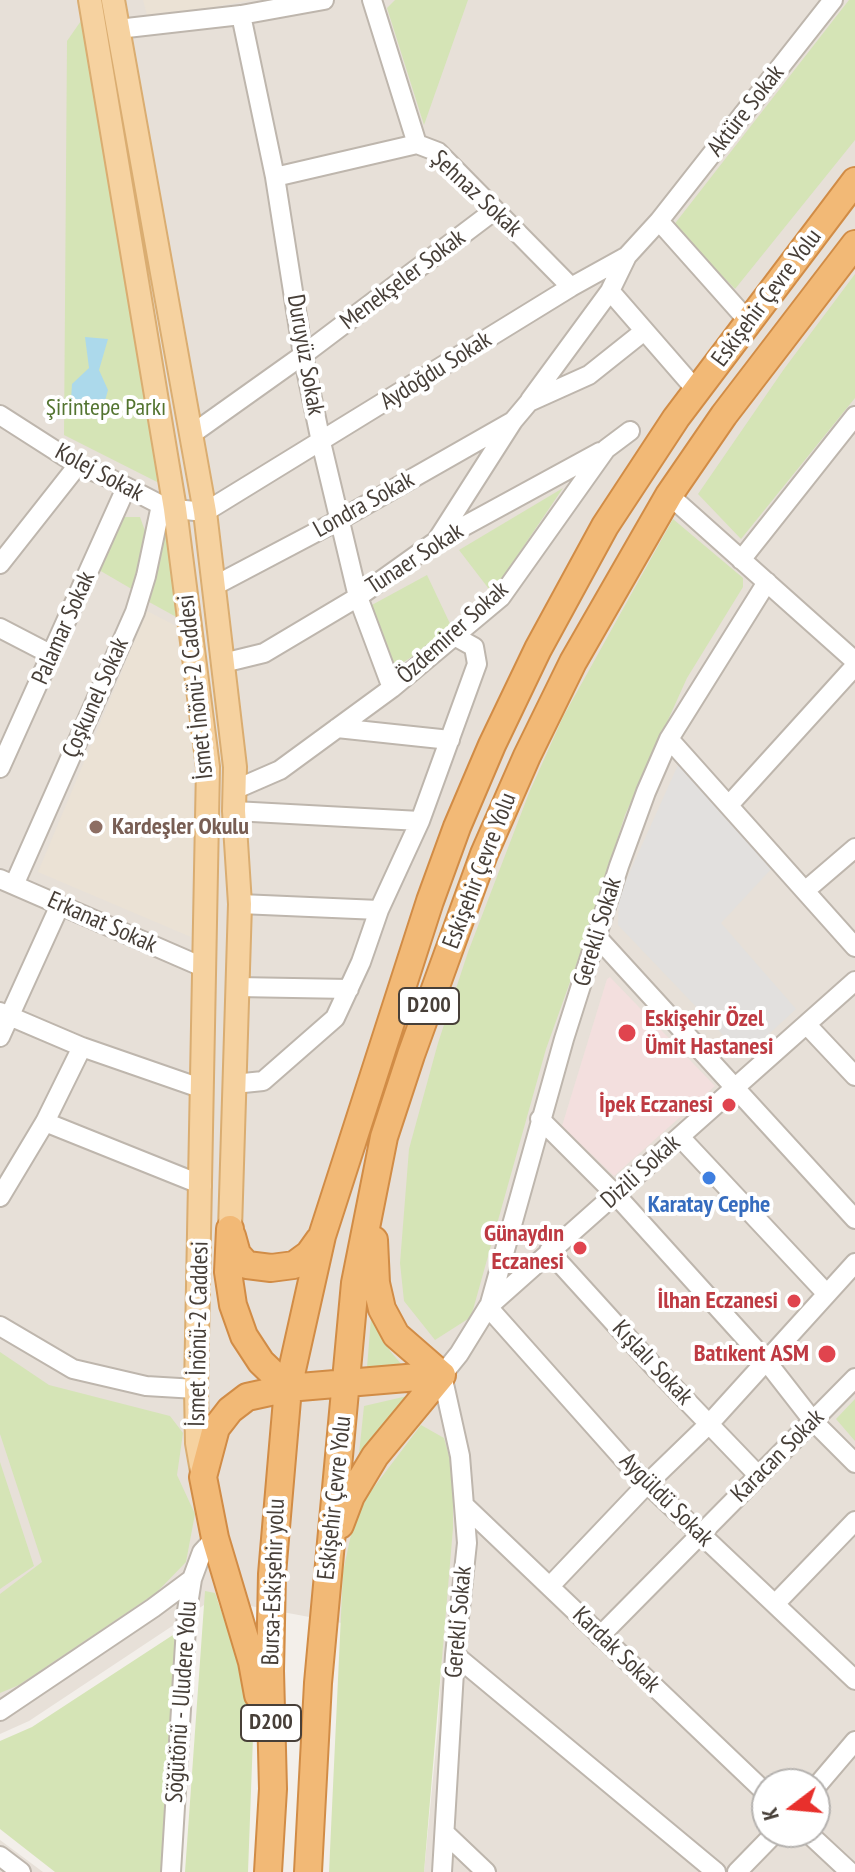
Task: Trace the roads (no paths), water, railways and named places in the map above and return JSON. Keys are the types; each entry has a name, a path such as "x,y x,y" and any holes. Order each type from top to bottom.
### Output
{"highway":[{"name":"Eskişehir Çevre Yolu","path":"288,1388 322,1236 430,901 492,745 538,649 605,526 697,391 855,181"},
{"name":"Eskişehir Çevre Yolu","path":"308,1872 318,1683 355,1283 384,1137 416,1040 484,854 573,662 669,495 724,415 855,244"},
{"path":"377,1167 373,1246 382,1309 396,1335 442,1375"},
{"path":"230,1229 237,1254 247,1265 271,1268 294,1265 309,1254 322,1236"},
{"path":"230,1229 228,1272 233,1305 261,1362 288,1388"},
{"path":"273,1789 252,1662 215,1538 203,1477 216,1428 230,1410 247,1397 288,1388 442,1375"},
{"path":"329,1555 351,1496 375,1456 442,1375"},
{"name":"Bursa-Eskişehir yolu","path":"268,1872 273,1789 270,1671 272,1574 288,1388"}],"main road":[{"name":"İsmet İnönü-2 Caddesi","path":"90,0 208,767 196,1389 197,1443 203,1477"},
{"name":"İsmet İnönü-2 Caddesi","path":"113,0 205,512 235,767 240,904 230,1229"}],"street":[{"path":"118,29 241,15 324,0"},
{"name":"Şehnaz Sokak","path":"372,0 417,144 438,152 571,287"},
{"name":"Aktüre Sokak","path":"659,221 833,0"},
{"name":"Duruyüz Sokak","path":"241,15 275,177 303,355 321,442 358,597 392,688"},
{"path":"275,177 417,144"},
{"name":"Menekşeler Sokak","path":"192,434 303,355 495,210"},
{"path":"659,221 749,322"},
{"name":"Aydoğdu Sokak","path":"205,512 571,287 627,256 659,221"},
{"path":"529,402 610,291 627,256"},
{"path":"610,291 697,391"},
{"name":"Londra Sokak","path":"435,542 513,421 529,402 589,375 643,332"},
{"path":"741,560 855,416"},
{"name":"Kolej Sokak","path":"2,421 78,465 168,507 205,512"},
{"name":"Londra Sokak","path":"214,586 341,519 513,421"},
{"name":"Özdemirer Sokak","path":"234,800 392,688 501,597 606,449 630,431"},
{"name":"Tunaer Sokak","path":"223,663 264,653 358,597 435,542 606,449"},
{"path":"0,564 78,465"},
{"name":"Palamar Sokak","path":"0,768 126,488"},
{"path":"669,495 855,664 729,805"},
{"name":"Çoşkunel Sokak","path":"7,882 135,612 168,507"},
{"name":"Gerekli Sokak","path":"488,1307 540,1119 619,866 646,792 669,739 767,582"},
{"path":"1,629 52,655"},
{"path":"234,1084 263,1081 335,1018 420,821 477,664 474,647 456,637"},
{"path":"337,728 450,740"},
{"path":"669,739 855,947"},
{"path":"234,800 420,821"},
{"path":"806,890 855,848"},
{"name":"Erkanat Sokak","path":"7,882 205,968"},
{"path":"240,904 379,910"},
{"path":"0,1037 5,1014 60,905"},
{"path":"597,937 855,1219"},
{"name":"Dizili Sokak","path":"442,1375 488,1307 855,981"},
{"path":"237,987 349,989"},
{"path":"5,1014 82,1047 203,1089"},
{"path":"807,1025 855,1076"},
{"path":"1,1193 45,1122 82,1047"},
{"path":"540,1119 616,1195 767,1362 813,1421 855,1463"},
{"path":"45,1122 202,1185"},
{"path":"680,1137 826,1293"},
{"name":"Kışlalı Sokak","path":"549,1251 757,1474"},
{"path":"551,1585 710,1423 855,1263"},
{"name":"Aygüldü Sokak","path":"488,1307 647,1484 853,1674"},
{"path":"0,1326 73,1369 146,1386 196,1389"},
{"name":"Gerekli Sokak","path":"442,1375 460,1456 467,1543 455,1655 442,1872"},
{"name":"Karacan Sokak","path":"600,1636 855,1378"},
{"name":"Kardak Sokak","path":"465,1506 751,1779"},
{"path":"775,1604 855,1521"},
{"name":"Söğütönü - Uludere Yolu","path":"171,1872 184,1641 192,1579 202,1552 215,1538"},
{"path":"0,1711 192,1579"},
{"path":"455,1655 716,1872"},
{"path":"831,1774 848,1760 855,1741"},
{"path":"446,1834 486,1872"},
{"path":"737,1872 760,1848"},
{"path":"824,1848 850,1872"},
{"path":"0,1856 21,1872"}],"water":[{"path":"85,337 108,339 99,370 108,390 103,408 88,414 78,409 71,400 72,384 89,368"}],"place":[{"name":"Kardeşler Okulu","path":"96,827"},
{"name":"Eskişehir Özel Ümit Hastanesi","path":"627,1033"},
{"name":"İpek Eczanesi","path":"729,1105"},
{"name":"Karatay Cephe","path":"709,1178"},
{"name":"Günaydın Eczanesi","path":"580,1248"},
{"name":"İlhan Eczanesi","path":"794,1301"},
{"name":"Batıkent ASM","path":"827,1354"}],"park label":[{"name":"Şirintepe Parkı","path":"106,408"}]}
